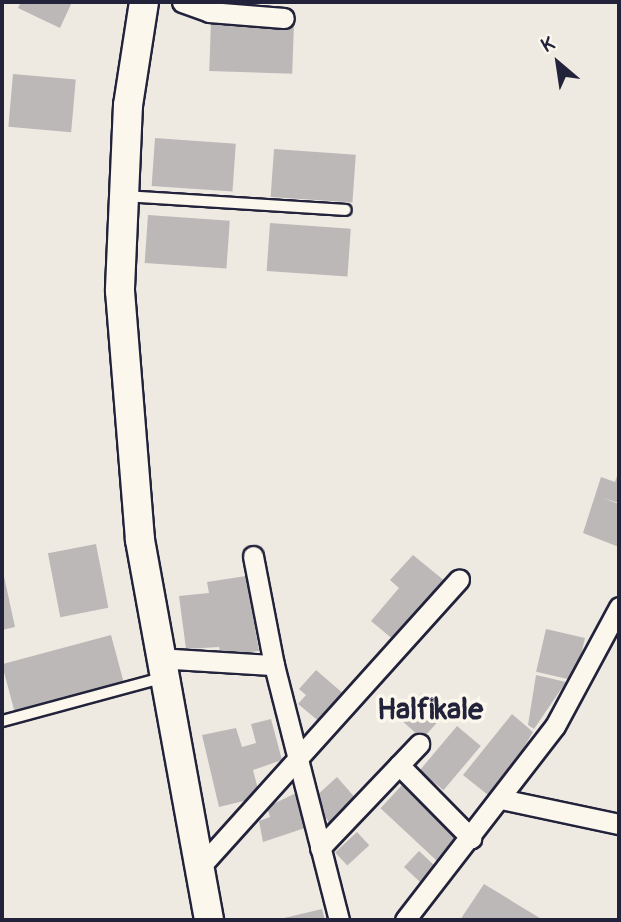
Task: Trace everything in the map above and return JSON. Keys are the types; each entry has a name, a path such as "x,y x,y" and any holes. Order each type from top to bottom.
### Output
{"main road":[{"path":"144,2 128,105 120,292 140,540 160,668 209,920"}],"street":[{"path":"182,2 209,12 284,18"},
{"path":"253,556 274,665 338,920"},
{"path":"200,867 297,763 459,579"},
{"path":"405,920 555,726 619,607"},
{"path":"160,668 274,665"},
{"path":"320,848 419,744"},
{"path":"399,765 471,838"},
{"path":"501,799 619,824"}],"lane":[{"path":"124,196 346,210"},
{"path":"2,722 160,668"}],"building":[{"path":"21,2 72,2 60,28 18,8"},
{"path":"211,21 294,24 292,74 209,71"},
{"path":"13,74 76,79 71,132 8,127"},
{"path":"155,138 236,144 232,192 152,186"},
{"path":"274,149 356,155 352,203 271,197"},
{"path":"148,215 230,221 226,269 145,263"},
{"path":"270,223 351,229 347,277 267,271"},
{"path":"619,470 619,503 603,498 619,504 619,547 583,533 601,477 615,482"},
{"path":"96,544 108,608 60,617 48,553"},
{"path":"413,555 446,582 395,641 371,621 399,588 390,580"},
{"path":"2,567 15,627 2,630"},
{"path":"246,576 259,651 221,655 219,647 186,649 179,596 209,593 207,582"},
{"path":"546,629 585,638 575,681 536,672"},
{"path":"111,635 123,681 14,711 2,664"},
{"path":"316,670 345,695 321,723 298,704 306,695 299,689"},
{"path":"536,675 566,682 534,729 528,725"},
{"path":"422,693 445,714 422,739 399,718"},
{"path":"512,714 533,732 493,799 463,775"},
{"path":"271,719 282,760 253,770 260,797 219,807 202,735 236,728 242,747 256,743 251,724"},
{"path":"457,726 481,746 443,790 420,770"},
{"path":"337,777 358,801 331,826 314,798"},
{"path":"403,784 459,837 437,861 380,808"},
{"path":"296,793 305,828 263,842 259,821 270,817 267,807"},
{"path":"357,832 369,845 347,866 335,852"},
{"path":"419,851 435,866 420,882 404,867"},
{"path":"484,884 543,920 460,920"},
{"path":"322,909 325,920 284,920 284,918"}],"district":[{"name":"Halfikale","path":"430,710"}]}
